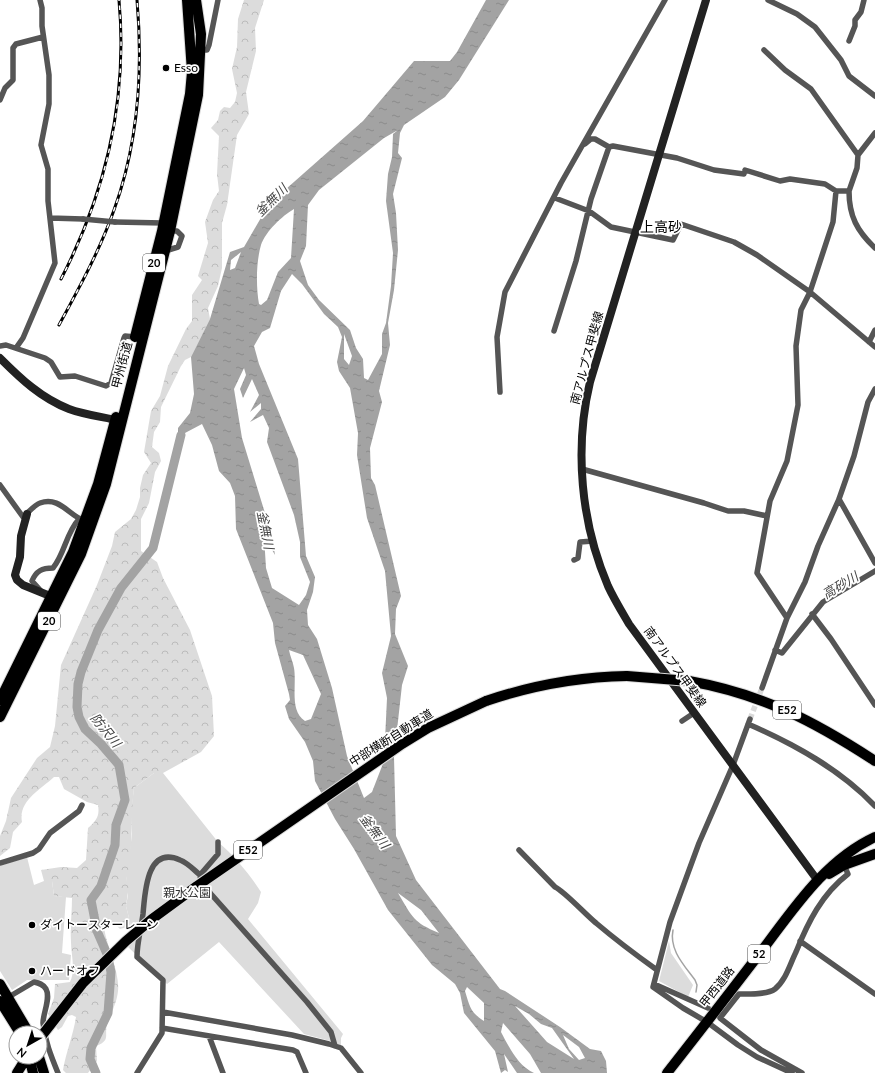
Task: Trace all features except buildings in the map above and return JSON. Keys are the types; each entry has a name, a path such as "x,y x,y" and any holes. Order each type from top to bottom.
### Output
{"highway":[{"name":"甲州街道","path":"0,700 74,552 82,520 98,484 118,421 165,251 165,228 190,94 192,72 187,0"},
{"name":"甲州街道","path":"0,717 52,597 82,554 106,484 135,337 165,228 198,95 201,34 196,0"},
{"name":"中部横断自動車道","path":"48,1028 83,983 104,962 126,941 174,903 402,744 428,728 486,701 516,691 556,682 599,676 627,676 690,681 719,686 775,704 822,728 875,761"},
{"name":"甲西道路","path":"667,1073 790,914 818,881 850,850 875,837"},
{"name":"甲西道路","path":"818,881 844,865 875,854"},
{"path":"0,984 2,1000 16,1025"},
{"path":"2,1000 22,1025"}],"main road":[{"name":"南アルプス甲斐線","path":"706,0 587,394 582,429 582,494 593,541 609,588 629,624 818,881"},
{"path":"0,358 35,391 52,402 71,410 118,421"},
{"path":"27,514 21,536 20,557 16,575 17,580 23,585 52,597"}],"street":[{"path":"16,348 23,338 54,268 48,169 41,146 49,104 49,75 43,36 40,0"},
{"path":"201,50 207,50 209,46 218,0"},
{"path":"500,392 497,336 502,300 574,161 665,0"},
{"path":"768,0 797,14 815,27 841,60 849,76 875,96"},
{"path":"849,41 855,20 861,12 864,0"},
{"path":"0,100 5,88 14,80 13,48 16,44 43,36"},
{"path":"764,50 785,70 811,89 858,155"},
{"path":"875,133 858,155 857,168 849,190 849,206 857,227 875,248"},
{"path":"574,161 586,142 594,139 609,147 613,146 659,154 714,170 745,172 780,181 790,179 825,184 836,191 849,190"},
{"path":"554,331 609,147"},
{"path":"787,618 758,573 770,501 787,461 798,405 796,346 801,310 810,292 833,222 836,191"},
{"path":"555,198 589,211 611,227 674,240 681,224 734,242 757,255 810,292 875,348"},
{"path":"50,218 83,219 165,228"},
{"path":"869,342 875,330"},
{"path":"0,346 6,345 45,358 51,362 60,377 75,376 106,386 111,383 124,338 126,336 135,337"},
{"path":"762,688 787,618 805,582 818,546 839,499 854,456 868,402 875,389"},
{"path":"582,469 728,511 744,511 767,516"},
{"path":"0,484 23,517 40,503 53,502 65,506 82,520 73,526 61,558 53,568 43,568 35,574 32,581 52,597"},
{"path":"839,499 875,563"},
{"path":"574,560 578,558 580,542 593,541"},
{"path":"775,650 782,653 823,602 875,571"},
{"path":"812,614 831,639 875,705"},
{"path":"682,721 694,713"},
{"path":"792,1073 738,1046 705,1025 653,987 668,930 699,844 733,766 749,721 818,760 875,806"},
{"path":"0,863 33,853 38,849 50,832 79,811 82,805"},
{"path":"200,875 218,854 218,842"},
{"path":"519,850 555,887 562,890 569,899 596,923 657,970"},
{"path":"137,1073 162,1033 163,980 137,957 144,892 150,871 158,861 164,858 172,857 184,862 200,875 201,882 211,894 331,1032 335,1046"},
{"path":"802,1073 761,1050 720,1018 739,994 770,992 775,989 787,972 813,914 834,885 848,874 844,865"},
{"path":"800,941 875,994"},
{"path":"2,1000 34,982 41,983 46,989 48,995 43,1021 45,1042 58,1073"},
{"path":"654,984 708,1008"},
{"path":"163,1012 292,1035 335,1046 341,1048 361,1073"},
{"path":"162,1028 294,1050 297,1052 306,1073"},
{"path":"209,1036 223,1073"}],"green space":[{"path":"244,0 264,0 255,28 256,51 246,92 249,114 237,135 227,205 222,223 222,268 218,286 208,308 210,319 191,357 185,360 181,366 161,407 160,422 154,432 152,447 159,453 161,461 155,472 149,503 141,519 141,551 157,562 163,578 190,630 212,696 214,736 201,752 163,773 154,773 134,788 130,858 126,881 129,885 126,906 131,926 120,929 114,923 104,928 118,984 114,1008 107,1024 105,1040 96,1046 97,1061 88,1073 66,1073 63,1070 76,1017 72,1015 68,1016 62,1027 58,1030 48,1014 54,998 55,984 70,982 73,973 71,947 72,898 54,896 52,881 44,881 41,870 61,867 77,868 86,860 88,828 97,818 98,805 87,802 64,789 59,777 54,777 31,796 23,808 22,822 13,832 10,848 0,856 0,836 6,821 11,798 37,758 50,747 55,726 61,665 97,585 112,546 115,532 131,519 136,510 140,497 140,488 143,475 151,463 144,452 151,411 160,396 168,366 186,329 192,321 192,295 202,280 198,276 208,243 205,222 213,200 219,191 217,174 219,136 211,128 218,120 220,111 224,107 230,108 235,102 237,93 232,69 237,47 238,19"},
{"name":"親水公園","path":"154,773 163,773 218,842 236,859 257,886 261,892 258,903 248,919 343,1034 341,1038 341,1048 334,1042 304,1034 219,942 167,984 128,947 131,926 126,906 128,895 126,881 132,834 131,813 134,788"},
{"name":"ダイトースターレーン","path":"27,857 34,885 44,881 52,881 54,896 66,897 62,953 71,955 69,980 27,980 12,990 0,971 0,866"},
{"path":"669,941 671,953 693,985 688,997 659,981"}],"water":[{"name":"釜無川","path":"486,0 509,0 459,80 445,97 404,125 400,133 398,153 402,158 393,194 396,213 398,250 394,290 388,323 390,345 379,391 382,402 370,448 371,478 375,485 401,596 396,609 395,634 408,666 402,685 394,757 396,836 416,880 500,989 560,1027 590,1049 601,1051 606,1061 607,1073 541,1073 530,1054 503,1023 501,1032 511,1050 523,1066 534,1073 517,1073 504,1054 508,1072 505,1070 501,1073 495,1051 464,1013 460,993 455,984 432,965 388,910 354,849 335,819 315,781 313,761 305,742 289,719 285,706 290,700 289,694 275,643 273,623 236,529 235,496 230,483 219,471 212,445 202,424 185,433 178,448 178,428 190,413 194,394 191,357 210,319 230,252 244,247 269,204 363,121 414,61 450,61 457,52","holes":["398,130 393,134 392,157 388,174 386,201 393,253 391,286 386,323 382,334 382,354 368,380 364,378 363,359 356,348 350,330 319,300 308,285 300,261 306,246 308,205 319,190 384,138","294,209 291,258 278,272 267,300 261,305 259,304 257,290 257,267 261,245 270,229","241,252 235,268 230,270 231,260","292,274 302,284 324,314 338,327 342,337 337,362 339,371 350,388 358,433 357,455 367,518 385,571 391,636 382,673 387,698 384,761 372,792 364,798 347,756 332,688 317,639 308,625 307,610 313,592 315,577 306,556 298,459 259,364 254,346 262,332 270,328 281,291","344,334 352,356 349,365 344,359","244,368 246,375 240,389 243,398 252,379 259,395 250,412 261,403 261,409 250,422 263,415 269,428 267,442 294,515 300,542 300,557 310,582 306,595 299,605 272,588 266,568 264,536 275,555 272,536 242,438 234,389","289,650 303,655 321,694 311,719 305,721 300,717 295,704 294,668","398,893 421,910 439,933 424,926 411,914","467,987 484,1003 484,1021 473,1012 465,991","515,1006 529,1014 541,1024 552,1028 574,1059 547,1042","563,1035 579,1047 585,1058 579,1060 569,1049"]}],"waterway":[{"name":"防沢川","path":"96,1073 90,1059 91,1048 108,1013 111,972 107,954 97,931 91,900 101,886 115,845 116,825 125,800 119,765 101,744 85,729 79,717 77,707 78,684 81,672 98,630 121,588 153,548 181,435"},
{"path":"673,930 672,937 675,951 695,980 697,985 696,992"}],"tunnel":[{"path":"750,719 762,688"}],"railway":[{"path":"61,279 91,212 111,143 117,108 120,73 121,37 119,0"},
{"path":"59,325 89,269 102,240 114,210 129,159 137,106 139,79 139,26 137,0"}],"place":[{"name":"Esso","path":"166,68"},
{"name":"ダイトースターレーン","path":"32,925"},
{"name":"ハードオフ","path":"32,971"}],"district":[{"name":"上高砂","path":"661,227"}],"water label":[{"name":"高砂川","path":"840,585"}]}
